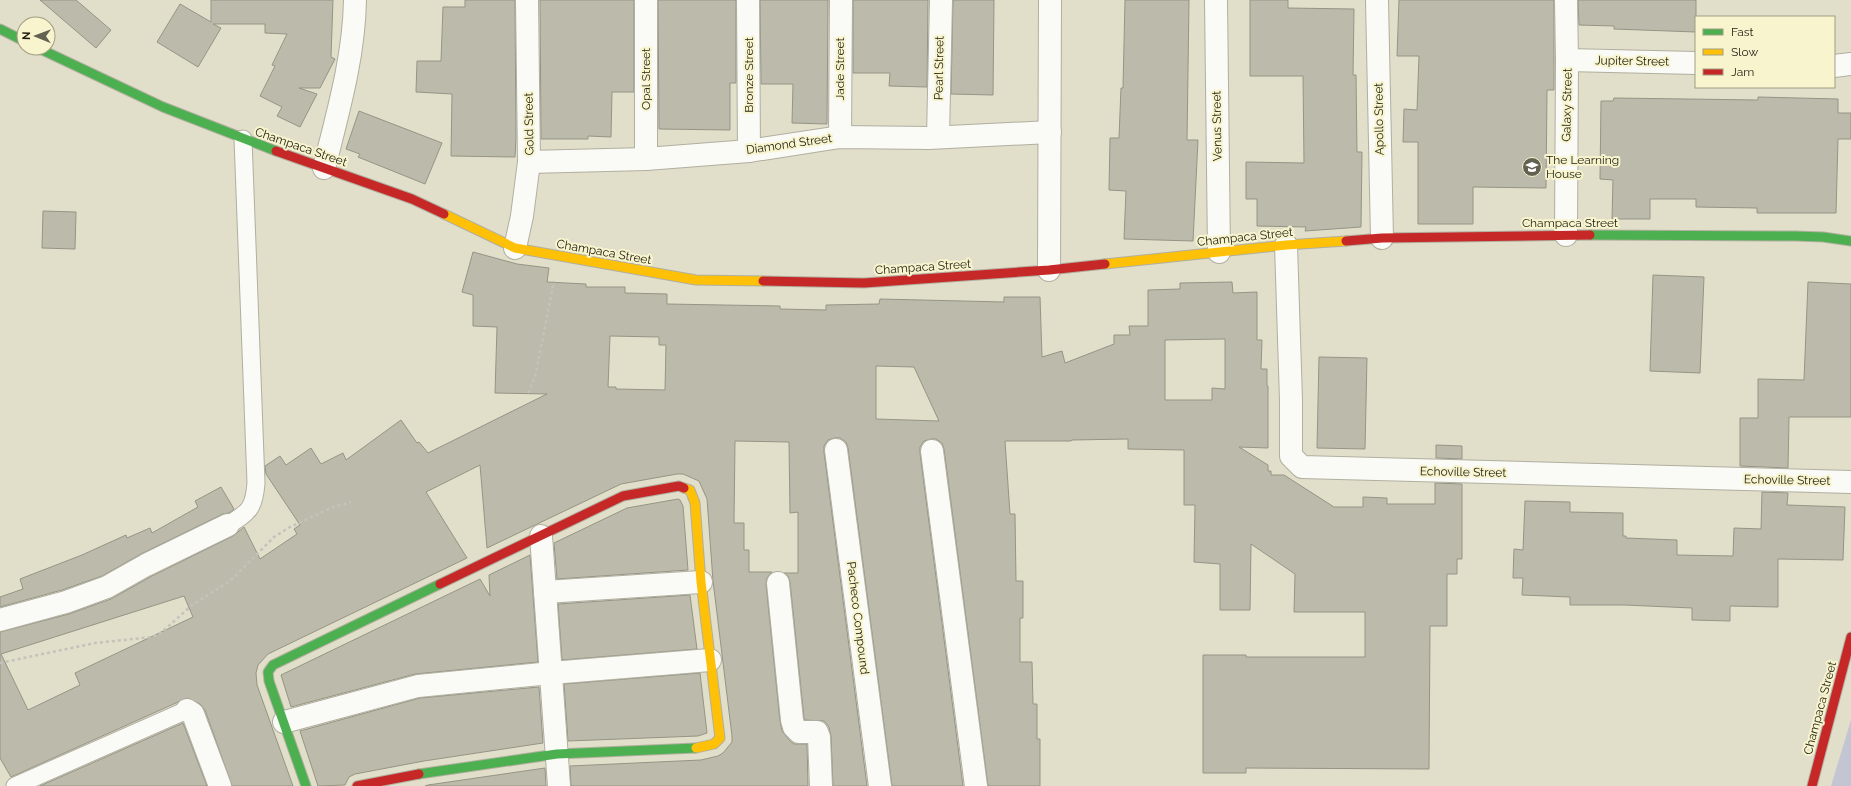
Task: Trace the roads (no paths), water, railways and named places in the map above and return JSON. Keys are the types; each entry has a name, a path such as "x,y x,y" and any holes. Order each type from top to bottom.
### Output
{"street":[{"path":"324,168 343,95 349,62 355,0"},
{"name":"Gold Street","path":"516,248 529,162 527,0"},
{"name":"Opal Street","path":"646,0 646,159"},
{"name":"Bronze Street","path":"748,0 749,151"},
{"name":"Jade Street","path":"840,137 841,0"},
{"name":"Pearl Street","path":"938,137 941,0"},
{"path":"1049,270 1050,0"},
{"name":"Venus Street","path":"1216,0 1219,252"},
{"name":"Apollo Street","path":"1377,0 1382,238"},
{"name":"Galaxy Street","path":"1566,0 1566,235"},
{"path":"0,29 16,37"},
{"name":"Champaca Street","path":"55,56 163,107 243,139 412,199 516,248 696,280 864,283 1049,270 1286,245 1382,238 1566,235 1795,236 1823,237 1851,241"},
{"name":"Jupiter Street","path":"1567,60 1695,63"},
{"path":"1835,66 1851,64"},
{"name":"Diamond Street","path":"529,162 646,159 749,151 840,137 938,137 1050,132"},
{"name":"Echoville Street","path":"1286,245 1291,456 1302,467 1851,482"},
{"name":"Pacheco Compound","path":"836,450 880,786"},
{"path":"932,451 976,786"},
{"path":"306,786 269,681 268,672 273,666 623,496 679,486 690,490 695,503 701,582 720,738 714,744 700,748 557,754 426,773 357,786"},
{"path":"0,620 66,602 107,587 146,565 228,525"},
{"path":"542,536 559,786"},
{"path":"545,592 701,582"},
{"path":"778,583 792,720 794,727 799,732 817,732 819,737 821,786"},
{"name":"Champaca Street","path":"1812,786 1851,637"},
{"path":"284,722 418,686 710,660"},
{"path":"187,710 192,714 220,786"}],"lane":[{"path":"228,525 247,513 252,506 256,483 243,139"},
{"path":"15,786 187,710"}],"place":[{"name":"The Learning House","path":"1532,167"}]}
